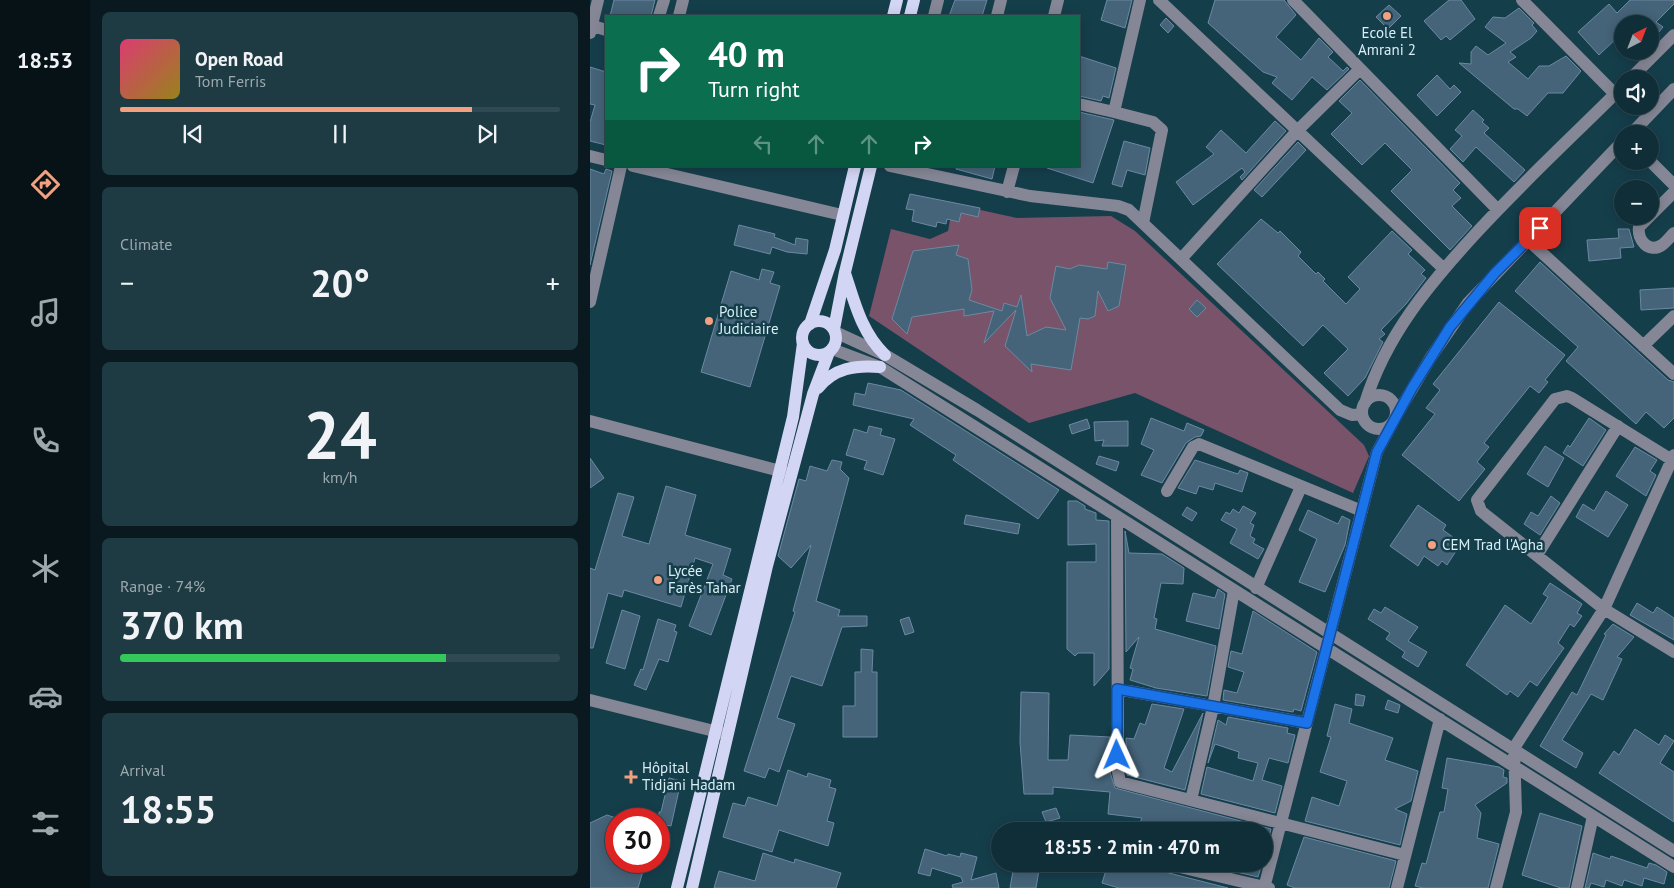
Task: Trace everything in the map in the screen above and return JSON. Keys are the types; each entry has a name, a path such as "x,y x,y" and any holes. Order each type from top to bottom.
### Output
{"main road":[{"path":"893,15 897,0"},
{"path":"910,15 914,0"},
{"path":"677,888 767,566 786,473 804,332 810,324 835,250 855,167"},
{"path":"786,473 836,338 835,330 845,272 871,167"},
{"path":"845,272 866,333 872,343 885,355"},
{"path":"810,324 820,321 835,330"},
{"path":"803,342 814,354 830,350"},
{"path":"814,394 829,376 842,370 864,366 880,367"},
{"path":"692,888 721,733"}],"street":[{"path":"598,0 591,28 605,30"},
{"path":"660,15 664,0"},
{"path":"679,15 683,0"},
{"path":"934,15 938,0"},
{"path":"997,15 1001,0"},
{"path":"1054,15 1058,0"},
{"path":"1114,112 1140,0"},
{"path":"1159,0 1444,270"},
{"path":"1293,0 1498,210"},
{"path":"1522,0 1614,85"},
{"path":"1639,70 1674,35"},
{"path":"1181,259 1297,131 1360,69"},
{"path":"1640,125 1674,89"},
{"path":"1377,452 1363,412 1375,372 1398,329 1444,270 1498,210 1614,95"},
{"path":"1080,104 1153,122 1162,130 1143,223"},
{"path":"1200,872 1266,888 1329,634 1377,452 1450,327 1495,273 1614,150"},
{"path":"590,156 605,160"},
{"path":"590,302 621,167"},
{"path":"638,167 842,215"},
{"path":"894,167 1007,192 1070,202 1118,206 1129,210 1340,410 1352,415 1363,412 1374,396 1386,396 1395,404 1394,420 1383,430 1372,428 1363,412"},
{"path":"1007,192 1014,167"},
{"path":"1659,170 1674,185"},
{"path":"1674,192 1639,227 1638,233 1644,244 1652,248 1660,246 1674,233"},
{"path":"1528,240 1674,374"},
{"path":"1643,346 1674,316"},
{"path":"835,330 885,355 977,410 1674,851"},
{"path":"830,350 880,367 1674,867"},
{"path":"1496,888 1515,821 1514,748 1604,609 1670,475 1673,457 1572,398 1567,396 1555,399 1481,493 1478,500 1481,511 1604,609 1674,652"},
{"path":"590,421 786,473"},
{"path":"1537,555 1618,426"},
{"path":"1167,491 1193,447 1199,444 1362,511"},
{"path":"1256,588 1301,487"},
{"path":"1117,516 1117,689 1118,772 1120,782 1405,855"},
{"path":"1191,800 1213,707 1234,590"},
{"path":"1117,689 1307,723"},
{"path":"590,700 721,733"},
{"path":"1397,888 1440,719"},
{"path":"1577,888 1594,816"}],"shaded area":[{"path":"953,204 1017,218 1111,216 1135,231 1364,445 1369,456 1353,493 1135,393 1029,423 869,316 891,229 930,239 948,231"}],"building":[{"path":"614,0 655,0 651,15 610,15"},
{"path":"955,0 987,0 982,15 949,15"},
{"path":"1107,0 1132,0 1125,28 1101,20"},
{"path":"1215,0 1284,0 1296,15 1276,37 1301,60 1319,38 1333,52 1328,57 1343,71 1347,67 1349,69 1327,90 1312,77 1292,100 1272,83 1277,77 1263,72 1208,23"},
{"path":"1449,0 1461,0 1475,19 1450,40 1446,36 1441,40 1424,21"},
{"path":"1630,0 1674,0 1674,4 1659,19 1659,15 1614,15 1614,41 1599,55 1578,32 1609,4 1617,13"},
{"path":"1389,5 1401,16 1388,29 1376,17"},
{"path":"1519,8 1534,23 1532,25 1537,31 1531,38 1510,52 1516,57 1508,62 1528,79 1539,66 1549,66 1566,56 1581,71 1563,93 1548,93 1527,116 1518,109 1514,109 1459,63 1471,64 1471,52 1476,46 1488,55 1506,43 1485,27 1493,17 1505,18"},
{"path":"1166,18 1174,26 1168,33 1160,25"},
{"path":"1080,56 1116,68 1109,98 1103,96 1101,101 1080,96"},
{"path":"590,67 605,72 605,145 590,141 590,122 595,105 590,104"},
{"path":"1437,75 1450,89 1454,85 1461,92 1437,116 1417,95"},
{"path":"1360,80 1460,183 1453,190 1461,198 1452,206 1472,226 1450,250 1391,191 1412,170 1385,143 1362,165 1331,134 1352,113 1339,101"},
{"path":"1473,110 1484,120 1482,122 1489,128 1484,133 1525,170 1514,182 1476,147 1463,162 1450,149 1462,136 1455,130"},
{"path":"1080,112 1114,120 1093,183 1047,168 1080,167"},
{"path":"1275,121 1286,131 1242,180 1240,177 1245,172 1242,168 1193,205 1176,182 1214,154 1206,147 1221,130 1246,153"},
{"path":"1124,141 1150,148 1145,175 1127,170 1122,187 1112,184"},
{"path":"1298,142 1306,150 1262,197 1254,190"},
{"path":"957,167 995,167 992,179 956,169"},
{"path":"590,169 604,174 606,169 612,171 590,265"},
{"path":"910,194 980,208 978,217 961,213 959,222 947,219 946,224 937,222 936,227 912,221 914,210 906,209"},
{"path":"1261,219 1278,233 1280,231 1301,252 1298,256 1316,274 1318,272 1325,279 1323,281 1346,304 1360,289 1348,277 1392,231 1412,250 1408,254 1425,270 1421,274 1426,278 1406,304 1381,330 1385,334 1379,339 1383,342 1365,378 1348,396 1324,373 1348,349 1323,325 1303,346 1217,264"},
{"path":"739,225 775,234 774,237 795,245 796,238 808,240 807,254 787,252 772,247 770,254 734,245"},
{"path":"1618,229 1629,229 1634,247 1620,248 1621,258 1589,261 1587,240 1619,238"},
{"path":"959,245 956,255 968,259 972,290 969,300 1002,311 1004,303 1017,307 1021,295 1027,336 1046,327 1066,330 1050,298 1056,266 1070,269 1079,265 1107,269 1108,262 1126,265 1119,306 1108,311 1098,291 1095,316 1088,319 1080,318 1071,370 1031,364 1032,372 1005,346 1016,310 984,343 994,311 964,316 964,309 912,317 907,334 892,319 913,251"},
{"path":"1540,262 1668,380 1674,382 1674,418 1664,428 1646,412 1636,424 1566,361 1578,347 1515,291"},
{"path":"762,269 774,272 770,283 780,286 750,387 701,372 731,271 759,280"},
{"path":"1674,288 1674,308 1641,310 1640,290"},
{"path":"1197,300 1206,308 1197,317 1189,309"},
{"path":"1499,302 1565,355 1545,380 1548,382 1539,393 1530,386 1484,443 1489,447 1477,462 1485,469 1459,501 1402,455 1435,414 1426,408 1440,390 1433,384"},
{"path":"868,383 901,390 1059,490 1038,519 953,460 956,455 910,425 914,419 853,405 855,393 865,395"},
{"path":"1151,418 1184,431 1187,423 1204,430 1201,436 1195,437 1186,443 1162,483 1141,475 1154,450 1141,444"},
{"path":"1589,418 1606,430 1583,466 1563,453 1568,445 1570,447"},
{"path":"1087,419 1090,428 1072,434 1069,425"},
{"path":"1128,421 1128,446 1102,446 1104,440 1095,441 1094,422"},
{"path":"869,426 882,429 880,435 895,439 883,475 864,469 867,461 846,455 854,429 867,433"},
{"path":"1545,446 1564,458 1548,487 1527,474"},
{"path":"1635,447 1657,460 1650,471 1656,475 1646,496 1616,476"},
{"path":"1099,456 1119,462 1116,471 1096,464"},
{"path":"590,458 604,478 590,488"},
{"path":"832,460 842,462 840,469 849,478 816,601 840,610 838,616 867,616 867,626 842,627 822,686 791,676 777,718 795,724 779,772 769,768 765,778 744,771 795,612 793,611 811,545 791,568 778,556 799,479 806,481 810,466 827,471"},
{"path":"1195,460 1238,474 1240,470 1248,473 1242,492 1215,483 1213,490 1199,486 1196,494 1178,488"},
{"path":"666,486 696,495 685,535 731,549 723,575 732,579 711,635 689,626 713,564 695,558 681,607 624,590 622,597 608,593 593,648 590,648 590,568 595,570 618,493 634,497 622,536 649,544"},
{"path":"1606,491 1628,505 1608,537 1576,517 1583,504 1594,511"},
{"path":"1551,496 1560,503 1540,535 1524,524 1531,512 1538,516"},
{"path":"1068,501 1077,501 1085,506 1085,509 1096,513 1096,520 1109,521 1109,669 1094,686 1094,653 1078,653 1075,656 1067,649 1067,562 1096,562 1096,544 1068,545"},
{"path":"1418,505 1446,525 1443,530 1457,540 1454,545 1458,548 1447,565 1442,561 1438,566 1424,556 1418,566 1390,546"},
{"path":"1243,506 1256,513 1250,523 1254,525 1250,536 1255,539 1253,543 1264,549 1258,559 1230,543 1237,529 1221,520 1226,512 1230,514 1233,509 1239,513"},
{"path":"1187,507 1197,513 1192,521 1182,515"},
{"path":"1308,510 1338,524 1342,516 1350,520 1345,545 1325,592 1299,582 1317,539 1299,530"},
{"path":"966,515 1020,524 1018,534 964,524"},
{"path":"1125,531 1129,553 1162,554 1184,568 1183,584 1161,583 1154,618 1157,619 1155,629 1216,646 1207,696 1156,688 1130,680 1133,669 1130,668 1139,637 1126,652"},
{"path":"1550,583 1582,604 1577,613 1582,616 1574,627 1570,624 1558,643 1564,648 1537,686 1530,681 1518,697 1510,691 1507,695 1466,665 1505,605 1531,624 1548,597 1543,594"},
{"path":"1218,589 1225,594 1219,629 1186,621 1193,593 1215,598"},
{"path":"1637,603 1653,613 1657,607 1674,618 1674,640 1630,615"},
{"path":"1385,607 1418,627 1408,641 1427,652 1418,667 1402,657 1405,652 1386,639 1390,633 1368,619 1374,609 1381,613"},
{"path":"622,610 640,616 625,669 606,663"},
{"path":"1253,611 1317,652 1301,711 1294,709 1293,712 1223,700 1224,690 1237,693 1244,672 1228,667 1231,651 1242,654"},
{"path":"909,617 914,632 905,635 900,620"},
{"path":"658,619 676,625 674,631 677,632 668,662 659,659 646,690 634,685 641,669 643,670"},
{"path":"1613,624 1634,637 1617,657 1622,659 1603,700 1591,694 1562,740 1583,753 1576,768 1540,746 1572,692 1577,695 1606,635 1604,634"},
{"path":"861,649 873,650 872,672 877,672 877,737 843,737 843,706 855,706 855,672 861,672"},
{"path":"1021,692 1049,693 1048,760 1068,760 1070,735 1110,737 1110,772 1115,788 1244,822 1140,822 1142,818 1108,814 1110,792 1053,787 1053,794 1024,794 1020,742"},
{"path":"1356,694 1365,696 1363,706 1355,705"},
{"path":"1388,700 1400,705 1398,713 1385,709"},
{"path":"1152,704 1184,709 1164,768 1172,772 1203,713 1185,790 1127,775 1126,738 1134,739 1140,723 1145,725"},
{"path":"1335,704 1352,709 1349,723 1393,738 1385,760 1418,771 1411,801 1395,809 1407,814 1400,845 1305,821 1312,797 1339,806 1347,781 1320,772 1331,737 1327,736"},
{"path":"1228,717 1288,728 1287,733 1295,735 1288,763 1269,758 1262,780 1282,786 1275,813 1201,794 1207,767 1253,781 1258,763 1238,758 1239,752 1215,744 1208,763 1218,720 1226,725"},
{"path":"1635,729 1659,745 1665,735 1674,741 1660,763 1674,772 1674,822 1599,773 1614,751 1619,755"},
{"path":"1447,758 1499,767 1504,770 1503,777 1507,778 1507,783 1475,805 1481,813 1477,838 1499,844 1488,888 1423,888 1415,886 1422,863 1426,864 1440,812 1444,812 1448,789 1442,788"},
{"path":"788,770 807,777 808,773 831,780 829,787 836,789 827,821 834,823 828,846 779,830 772,852 723,837 733,803 745,806 748,797 777,806"},
{"path":"669,778 681,781 671,826 670,808 662,808"},
{"path":"1056,808 1060,818 1046,822 1042,812"},
{"path":"1540,813 1582,826 1569,888 1561,888 1522,875"},
{"path":"605,816 605,873 642,873 638,888 590,888 590,823"},
{"path":"1304,837 1396,861 1389,888 1295,888 1287,885"},
{"path":"925,849 947,856 948,854 960,857 961,853 977,857 971,880 996,873 999,888 953,888 952,885 963,882 961,877 932,868 930,876 918,873"},
{"path":"763,853 794,863 795,859 841,873 836,888 714,888 719,871 755,881"},
{"path":"1593,853 1610,859 1611,856 1647,868 1649,863 1656,865 1667,872 1664,884 1644,878 1642,886 1624,880 1622,886 1606,880 1604,887 1591,883 1589,888 1585,888"},
{"path":"1013,872 1039,872 1036,888 1010,888"},
{"path":"1105,872 1165,872 1228,888 1119,888 1102,883"},
{"path":"1236,872 1260,872 1258,877"}],"place":[{"name":"Ecole El Amrani 2","path":"1387,16"},
{"name":"Police Judiciaire","path":"709,321"},
{"name":"CEM Trad l'Agha","path":"1432,545"},
{"name":"Lycée Farès Tahar","path":"658,580"},
{"name":"Hôpital Tidjani Hadam","path":"631,777"}],"route":[{"path":"1117,755 1117,689 1307,723 1377,452 1412,388 1450,327 1495,273 1540,228"}]}
